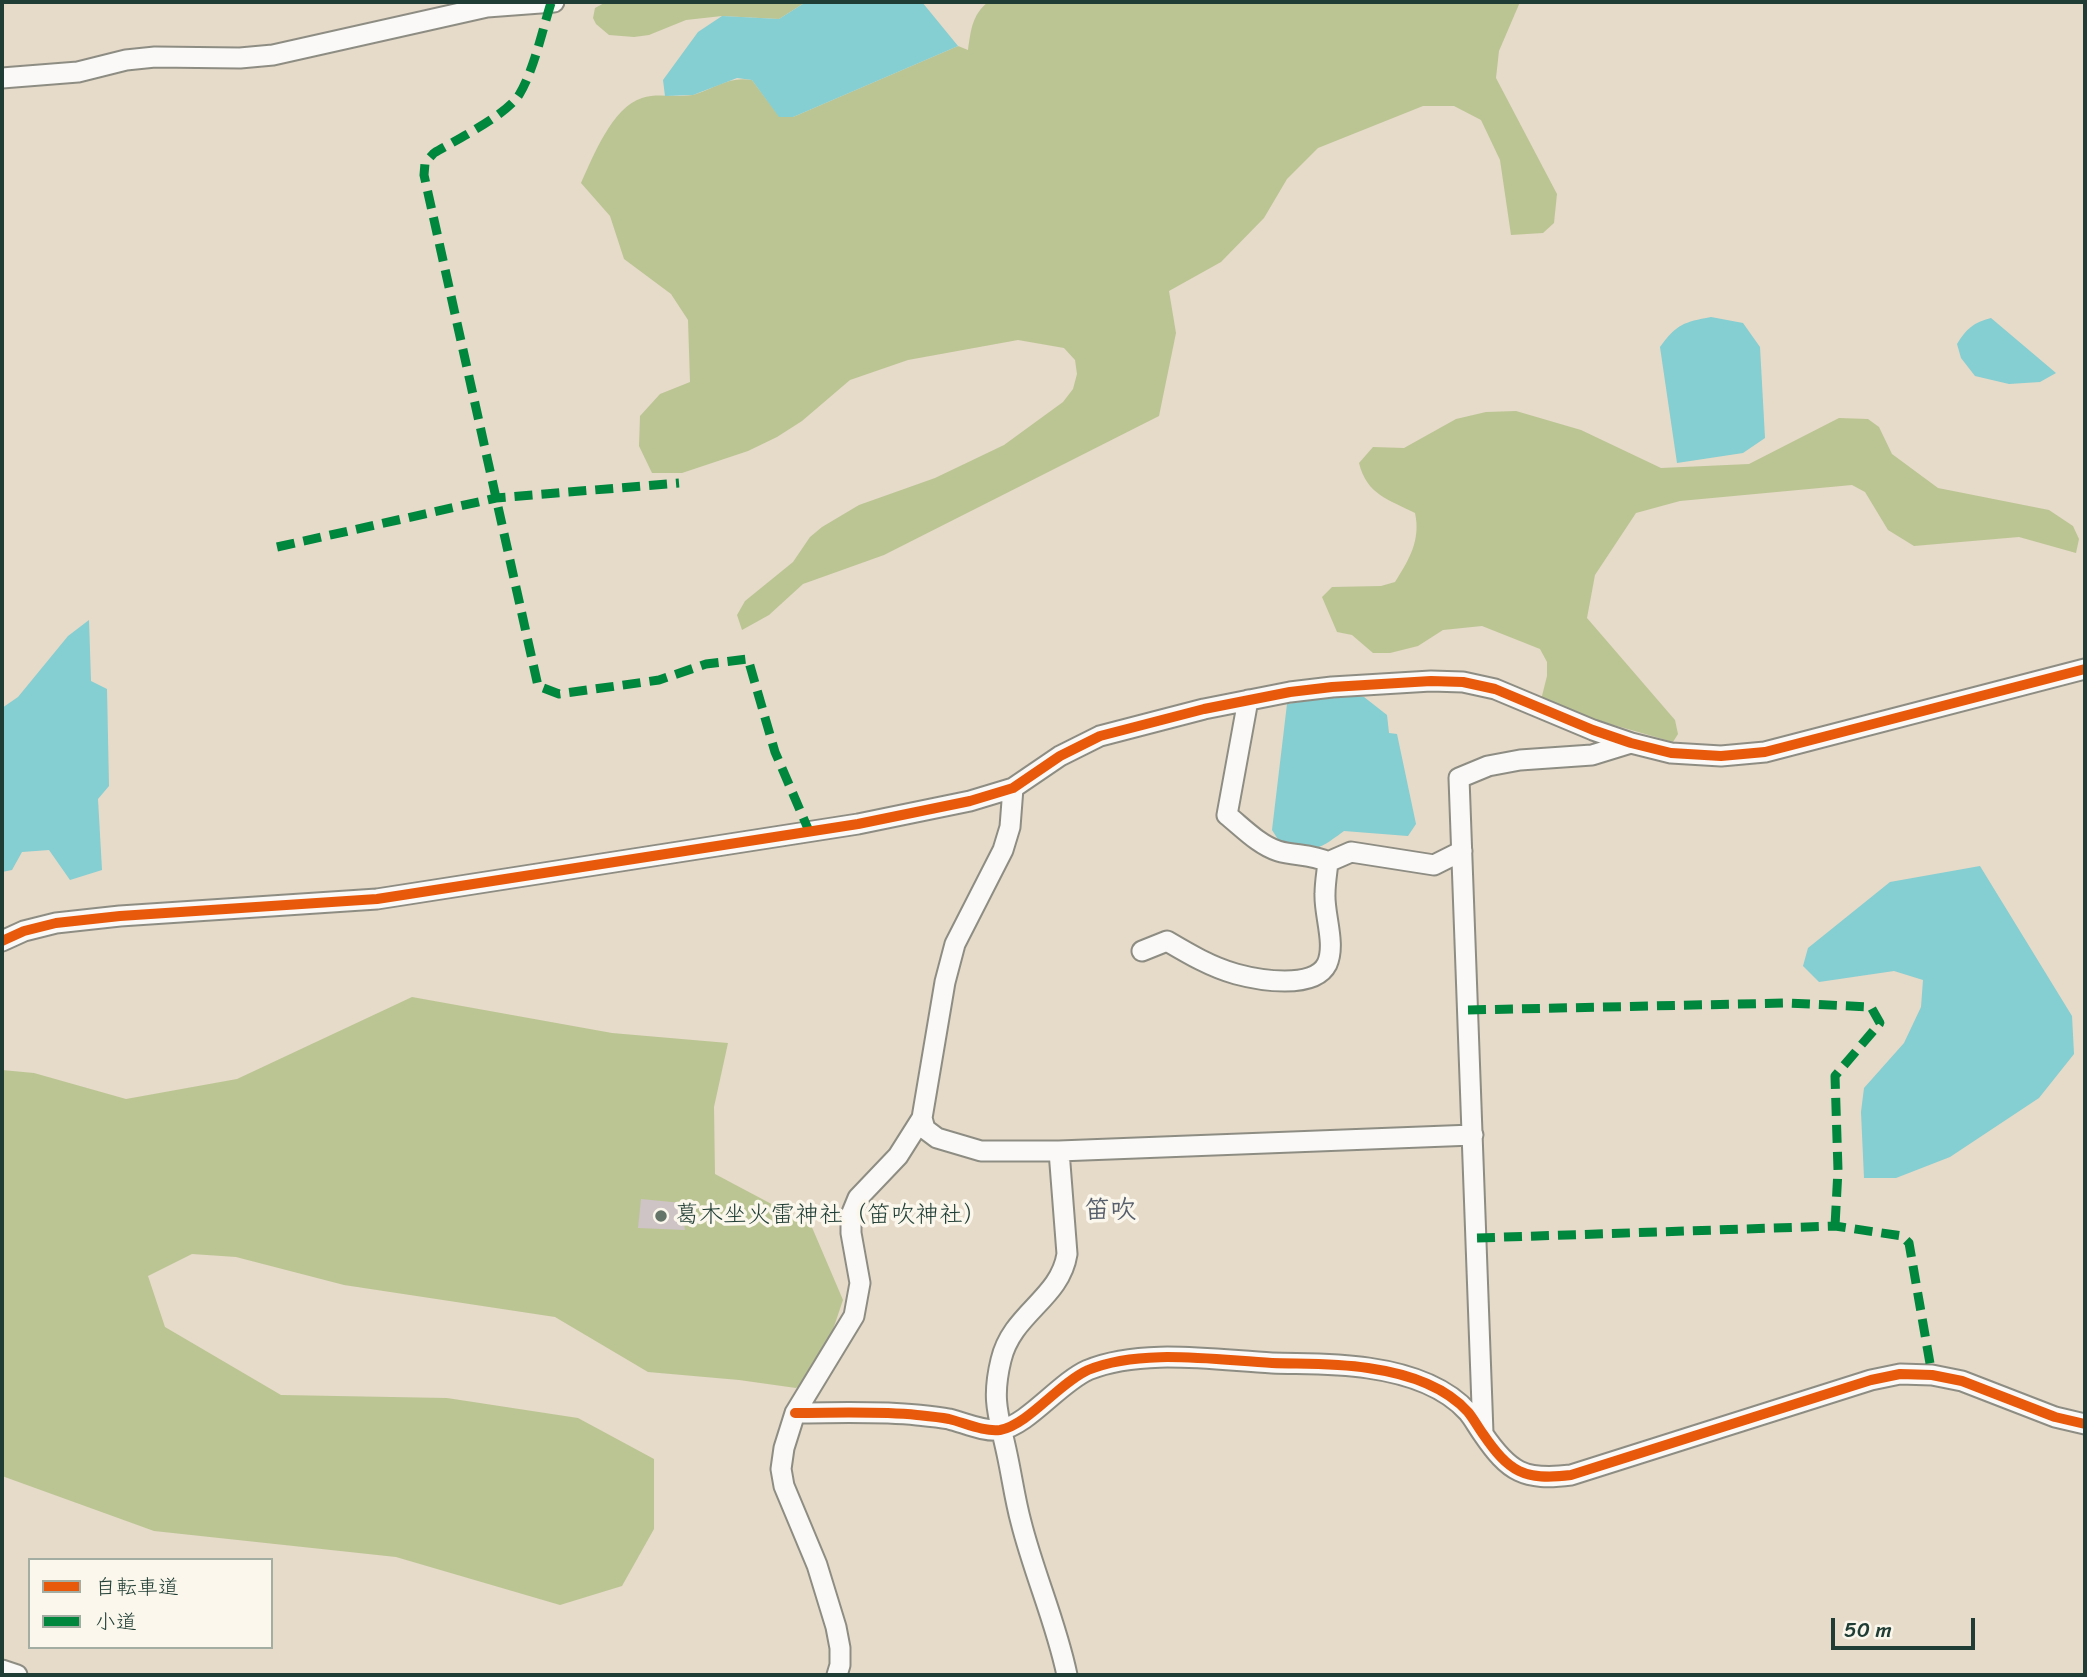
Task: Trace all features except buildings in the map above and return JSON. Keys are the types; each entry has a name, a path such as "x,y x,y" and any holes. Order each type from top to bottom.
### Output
{"street":[{"path":"2,78 78,72 126,60 155,57 240,58 273,55 487,7 509,3 525,5 554,2"},
{"path":"2,941 45,926 89,919 377,899 858,824 970,801 1013,788 1060,757 1100,736 1204,709 1332,687 1431,681 1463,682 1495,689 1631,743 1671,753 1721,756 1765,752 2085,668"},
{"path":"1248,700 1227,815 1257,839 1275,850 1315,856 1328,862 1351,852 1434,865 1462,851"},
{"path":"1483,1434 1459,778 1488,766 1520,760 1592,755 1631,743"},
{"path":"837,1675 840,1665 836,1627 817,1565 784,1486 781,1469 789,1428 795,1413 854,1315 860,1283 851,1233 851,1215 858,1198 898,1156 922,1118 945,982 952,956 970,912 1003,850 1010,827 1013,788"},
{"path":"1142,951 1167,941 1190,955 1235,974 1302,981 1319,974 1327,964 1329,947 1324,895 1328,862"},
{"path":"922,1118 925,1129 937,1138 981,1151 1059,1151 1473,1135"},
{"path":"1059,1151 1067,1254 1065,1270 1056,1284 1014,1329 1006,1344 995,1396 1021,1523 1060,1642 1067,1675"},
{"path":"795,1413 917,1415 1002,1430 1018,1422 1066,1383 1087,1370 1116,1363 1170,1358 1365,1367 1399,1373 1427,1383 1452,1398 1468,1412 1504,1463 1525,1474 1548,1478 1571,1475 1871,1380 1900,1374 1932,1375 1962,1381 2029,1409 2085,1424"},
{"path":"2,1671 17,1675"}],"green space":[{"path":"606,2 806,2 779,19 722,16 686,20 649,35 634,37 609,35 596,24 593,18 595,8"},
{"path":"988,2 1520,2 1499,51 1496,78 1557,194 1554,223 1543,233 1511,235 1500,160 1481,120 1454,106 1423,106 1318,148 1287,179 1264,218 1221,262 1169,291 1176,333 1159,416 884,555 803,584 769,615 742,630 737,615 745,601 793,562 810,537 822,527 859,505 935,478 1004,445 1063,402 1073,389 1077,374 1075,360 1064,348 1018,340 908,360 850,380 802,421 748,451 682,473 652,473 639,446 640,416 660,394 690,382 688,320 671,294 624,259 610,216 581,183 613,122 631,103 642,98 696,94 730,81 752,80 779,116 793,117 958,46 968,50 975,18"},
{"path":"1516,411 1581,430 1661,468 1749,464 1839,418 1868,419 1879,427 1892,454 1938,488 2049,510 2073,526 2079,539 2076,553 2019,537 1914,546 1888,530 1865,492 1852,485 1680,501 1636,513 1595,575 1587,618 1675,720 1678,734 1673,742 1540,704 1547,676 1547,662 1540,649 1482,626 1443,630 1418,646 1390,653 1373,653 1352,635 1337,632 1322,597 1332,587 1381,586 1395,582 1415,541 1415,513 1373,489 1359,463 1373,447 1404,448 1456,419 1486,412"},
{"path":"412,997 612,1033 728,1043 714,1107 715,1174 811,1225 843,1300 818,1374 796,1388 648,1372 555,1317 344,1285 236,1257 192,1254 148,1276 165,1327 281,1395 447,1398 578,1418 654,1459 654,1529 622,1586 560,1605 396,1557 154,1531 2,1476 2,1070 34,1073 126,1099 237,1079"}],"water":[{"path":"806,2 922,2 958,46 793,117 779,117 752,80 737,78 693,95 665,96 663,80 698,32 722,16 779,19"},
{"path":"1711,317 1743,323 1760,347 1765,438 1743,453 1677,463 1660,347 1671,333 1682,325"},
{"path":"1991,318 2056,373 2040,382 2009,384 1975,376 1961,358 1957,344 1971,327"},
{"path":"89,620 91,681 107,689 109,786 98,799 102,870 70,880 49,850 22,852 12,870 2,872 2,708 18,697 68,636"},
{"path":"1342,695 1364,697 1387,715 1389,733 1397,734 1416,824 1408,836 1344,831 1326,844 1313,848 1279,841 1272,830 1287,704"},
{"path":"1980,866 2072,1016 2074,1054 2039,1098 1950,1157 1896,1178 1864,1178 1861,1112 1864,1088 1904,1043 1921,1007 1923,980 1894,971 1819,982 1803,966 1808,948 1890,882"}],"marked path":[{"path":"551,3 533,62 519,95 492,119 434,153 425,163 424,175 538,686 559,694 659,680 706,664 748,659 775,752 809,831"},
{"path":"277,547 496,498 679,483"},
{"path":"1468,1010 1787,1003 1871,1007 1880,1023 1835,1076 1838,1170 1835,1226"},
{"path":"1477,1238 1835,1226 1902,1236 1909,1243 1932,1375"}],"cycle path":[{"path":"2,941 24,931 56,923 120,916 377,899 858,824 970,801 1013,788 1060,756 1100,736 1204,709 1290,692 1431,681 1463,682 1495,689 1631,743 1671,753 1721,756 1765,752 2085,669"},
{"path":"795,1413 917,1415 949,1419 988,1430 1000,1430 1011,1427 1088,1370 1131,1359 1179,1357 1344,1365 1381,1370 1422,1381 1458,1402 1470,1414 1492,1447 1510,1465 1529,1475 1541,1476 1571,1475 1871,1380 1900,1374 1932,1375 1962,1381 2055,1417 2085,1424"}],"place":[{"name":"葛木坐火雷神社（笛吹神社）","path":"661,1216"}],"district":[{"name":"笛吹","path":"1110,1211"}]}
